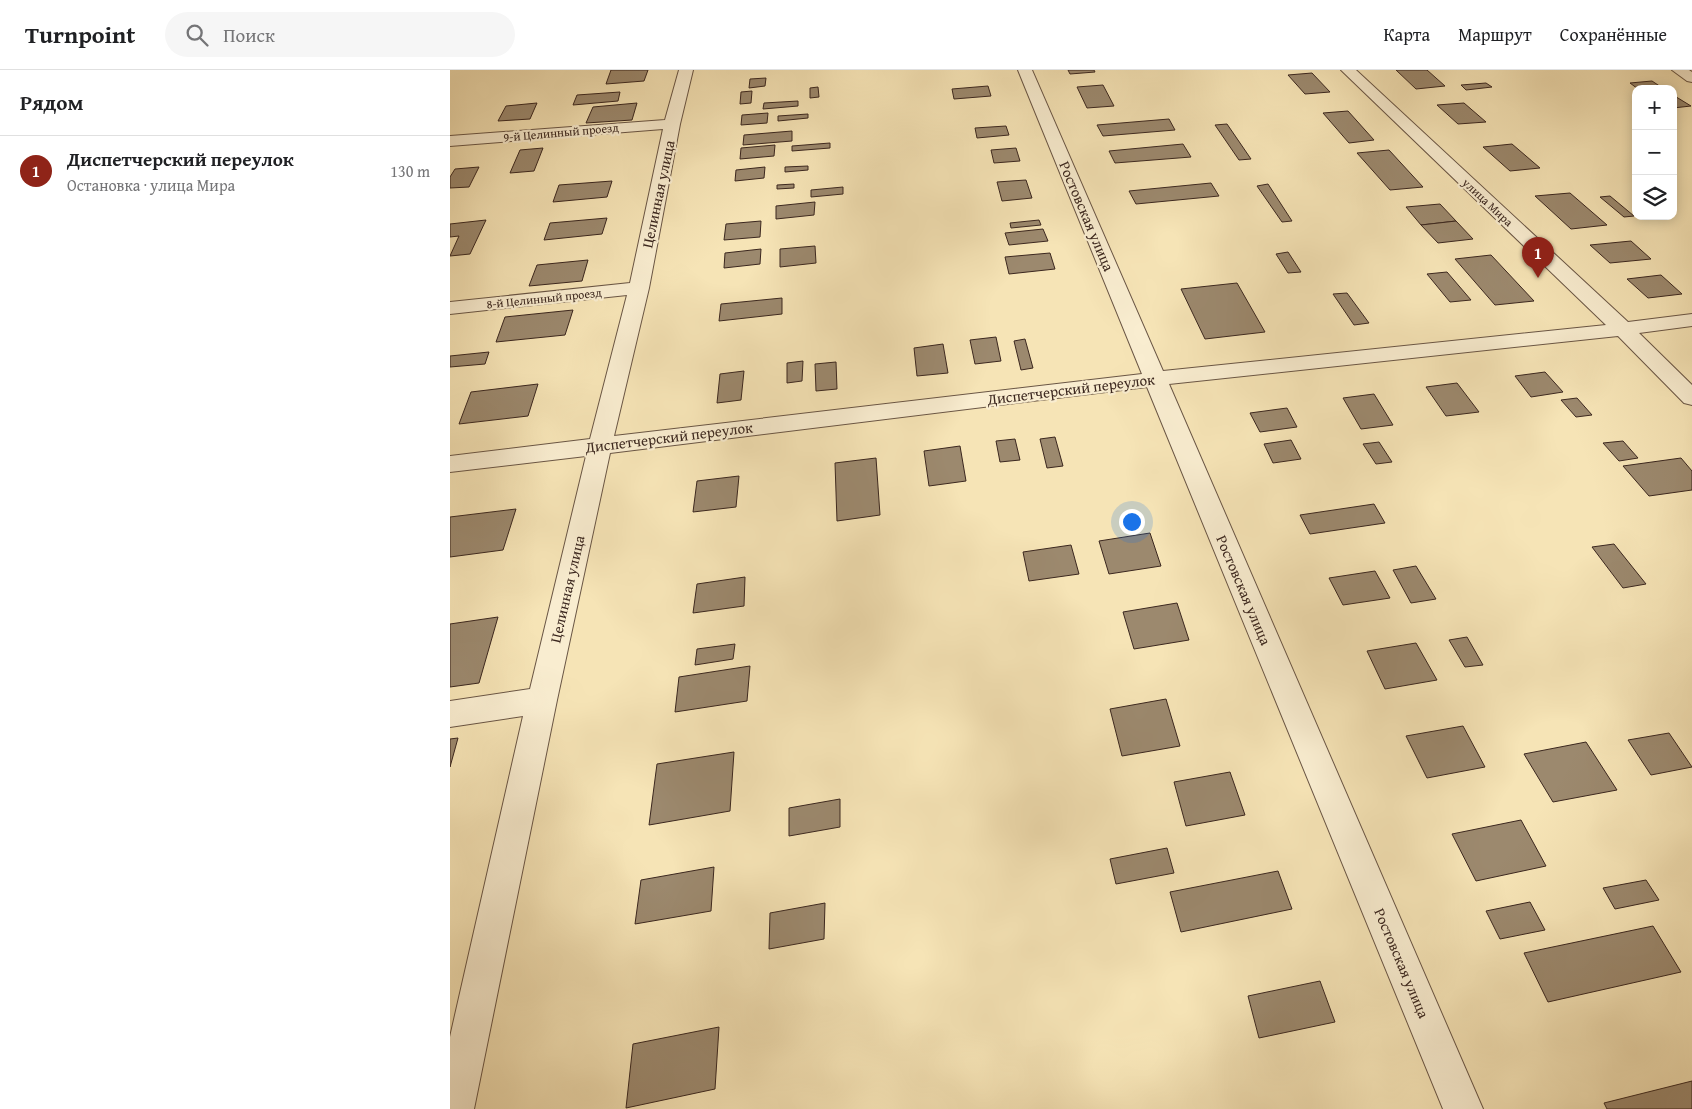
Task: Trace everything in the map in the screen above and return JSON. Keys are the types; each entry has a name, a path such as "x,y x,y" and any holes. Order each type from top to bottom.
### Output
{"street":[{"name":"Целинная улица","path":"454,1109 542,700 600,446 639,288 672,124 686,70"},
{"name":"Ростовская улица","path":"1025,70 1463,1109"},
{"name":"улица Мира","path":"1348,70 1622,329 1692,398"},
{"path":"1678,70 1692,78"},
{"name":"9-й Целинный проезд","path":"450,141 672,124"},
{"name":"8-й Целинный проезд","path":"450,308 639,288"},
{"name":"Диспетчерский переулок","path":"450,464 1155,379 1692,320"},
{"path":"450,714 542,700"}],"building":[{"path":"611,70 648,70 644,81 606,84"},
{"path":"1068,70 1094,70 1095,72 1070,74"},
{"path":"1396,70 1427,70 1445,86 1416,89"},
{"path":"1312,73 1330,92 1305,94 1288,75"},
{"path":"766,78 765,86 749,88 750,79"},
{"path":"1652,81 1658,85 1633,85 1630,83"},
{"path":"1486,83 1492,87 1466,90 1461,85"},
{"path":"1103,85 1114,106 1087,108 1077,87"},
{"path":"988,86 991,96 954,99 952,89"},
{"path":"818,87 819,97 810,98 810,88"},
{"path":"752,91 751,103 740,104 741,92"},
{"path":"620,92 618,101 573,105 577,95"},
{"path":"1677,97 1691,106 1677,108"},
{"path":"798,101 798,106 763,109 764,103"},
{"path":"537,103 530,119 498,121 506,106"},
{"path":"637,103 632,120 586,123 593,107"},
{"path":"1464,103 1486,122 1458,124 1437,105"},
{"path":"1348,111 1374,140 1349,143 1323,113"},
{"path":"768,113 767,123 741,125 742,115"},
{"path":"808,114 808,118 778,121 778,116"},
{"path":"1169,119 1175,130 1103,136 1097,125"},
{"path":"1227,124 1251,159 1239,160 1215,125"},
{"path":"1006,126 1009,135 977,138 975,128"},
{"path":"792,131 792,141 743,145 744,135"},
{"path":"830,143 830,148 792,151 792,146"},
{"path":"1183,144 1191,157 1115,163 1109,151"},
{"path":"1512,144 1540,168 1510,171 1483,147"},
{"path":"775,145 774,156 740,159 741,148"},
{"path":"543,148 534,171 510,173 520,150"},
{"path":"1016,148 1020,161 994,163 991,150"},
{"path":"1389,150 1423,187 1390,190 1357,153"},
{"path":"808,166 808,170 785,172 785,167"},
{"path":"479,167 469,187 450,188 450,177 455,169"},
{"path":"765,167 764,178 735,181 736,170"},
{"path":"1026,180 1032,198 1002,201 997,182"},
{"path":"612,181 607,197 553,202 559,185"},
{"path":"1211,183 1219,196 1136,204 1129,191"},
{"path":"794,184 794,188 777,189 777,185"},
{"path":"1268,184 1292,221 1282,222 1257,186"},
{"path":"843,187 843,194 811,197 811,190"},
{"path":"1570,193 1607,225 1571,229 1535,196"},
{"path":"1610,196 1632,216 1624,217 1600,197"},
{"path":"815,202 814,215 776,219 776,206"},
{"path":"1440,204 1456,221 1421,225 1406,207"},
{"path":"607,218 602,234 544,240 550,223"},
{"path":"486,220 470,254 450,256 459,236 450,237 450,224"},
{"path":"1039,220 1041,225 1011,228 1010,223"},
{"path":"761,221 760,237 724,240 726,224"},
{"path":"1456,221 1473,239 1438,243 1421,225"},
{"path":"1043,229 1048,241 1009,245 1005,233"},
{"path":"1631,241 1651,259 1610,263 1590,245"},
{"path":"815,246 816,263 780,267 780,249"},
{"path":"761,249 760,264 724,268 725,253"},
{"path":"1288,252 1301,272 1288,273 1276,254"},
{"path":"1050,253 1055,269 1009,274 1005,257"},
{"path":"1491,255 1534,301 1495,305 1455,259"},
{"path":"588,260 582,281 529,286 537,265"},
{"path":"1447,272 1471,300 1450,302 1427,274"},
{"path":"1661,275 1682,294 1648,298 1627,279"},
{"path":"1237,283 1265,332 1205,339 1181,289"},
{"path":"1347,293 1369,323 1354,325 1333,294"},
{"path":"782,298 782,314 719,321 721,304"},
{"path":"573,310 565,335 496,342 505,317"},
{"path":"996,337 1001,361 975,364 970,340"},
{"path":"1025,339 1033,368 1021,370 1014,341"},
{"path":"943,344 948,373 917,376 914,348"},
{"path":"489,352 485,364 450,367 450,356"},
{"path":"803,361 802,381 787,383 787,363"},
{"path":"836,362 837,389 816,391 815,364"},
{"path":"744,371 741,400 717,403 720,374"},
{"path":"1545,372 1563,392 1531,397 1515,376"},
{"path":"1457,383 1479,412 1446,416 1426,387"},
{"path":"538,384 528,416 459,424 471,392"},
{"path":"1374,394 1393,425 1361,429 1343,398"},
{"path":"1577,398 1592,415 1576,417 1561,400"},
{"path":"1287,408 1297,427 1260,432 1250,413"},
{"path":"1055,437 1063,466 1047,468 1040,439"},
{"path":"1015,439 1020,460 1000,462 996,441"},
{"path":"1291,440 1301,459 1273,463 1264,444"},
{"path":"1623,441 1638,458 1619,461 1603,443"},
{"path":"1379,442 1392,462 1376,464 1363,444"},
{"path":"960,446 966,481 929,486 924,451"},
{"path":"876,458 880,515 837,521 835,463"},
{"path":"1681,458 1692,471 1692,490 1649,496 1623,466"},
{"path":"739,476 736,507 693,512 697,481"},
{"path":"1374,504 1385,523 1310,534 1300,515"},
{"path":"516,509 503,550 450,557 450,517"},
{"path":"1150,533 1161,566 1109,574 1099,541"},
{"path":"1614,544 1646,584 1623,588 1592,547"},
{"path":"1071,545 1079,574 1029,581 1023,552"},
{"path":"1416,566 1436,599 1411,603 1393,570"},
{"path":"1375,571 1390,598 1343,605 1329,578"},
{"path":"745,577 744,606 693,613 697,584"},
{"path":"1177,603 1189,640 1134,649 1123,612"},
{"path":"498,617 479,683 450,687 450,624"},
{"path":"1467,637 1483,665 1465,667 1449,640"},
{"path":"1416,643 1437,680 1385,689 1367,651"},
{"path":"735,644 733,659 695,665 697,649"},
{"path":"750,666 747,701 675,712 679,677"},
{"path":"1166,699 1180,746 1122,756 1110,709"},
{"path":"1463,726 1485,767 1427,778 1406,736"},
{"path":"1669,733 1692,767 1651,775 1628,740"},
{"path":"458,738 450,767 450,739"},
{"path":"1586,742 1617,790 1553,802 1524,754"},
{"path":"734,752 730,811 649,825 657,764"},
{"path":"1230,772 1245,815 1186,826 1174,782"},
{"path":"840,799 840,827 789,836 789,808"},
{"path":"1521,820 1546,866 1476,881 1452,834"},
{"path":"1167,848 1174,873 1116,884 1110,859"},
{"path":"714,867 711,911 635,924 641,880"},
{"path":"1278,871 1292,909 1181,932 1170,892"},
{"path":"1646,880 1659,900 1615,909 1603,888"},
{"path":"1530,902 1545,930 1500,939 1486,911"},
{"path":"825,903 824,939 769,949 770,913"},
{"path":"1653,926 1681,972 1548,1002 1524,953"},
{"path":"1320,981 1335,1022 1259,1038 1248,996"},
{"path":"719,1027 715,1089 626,1108 633,1044"},
{"path":"1692,1081 1692,1109 1607,1109 1604,1103"}],"place":[{"name":"Диспетчерский переулок","path":"1538,278"}]}
